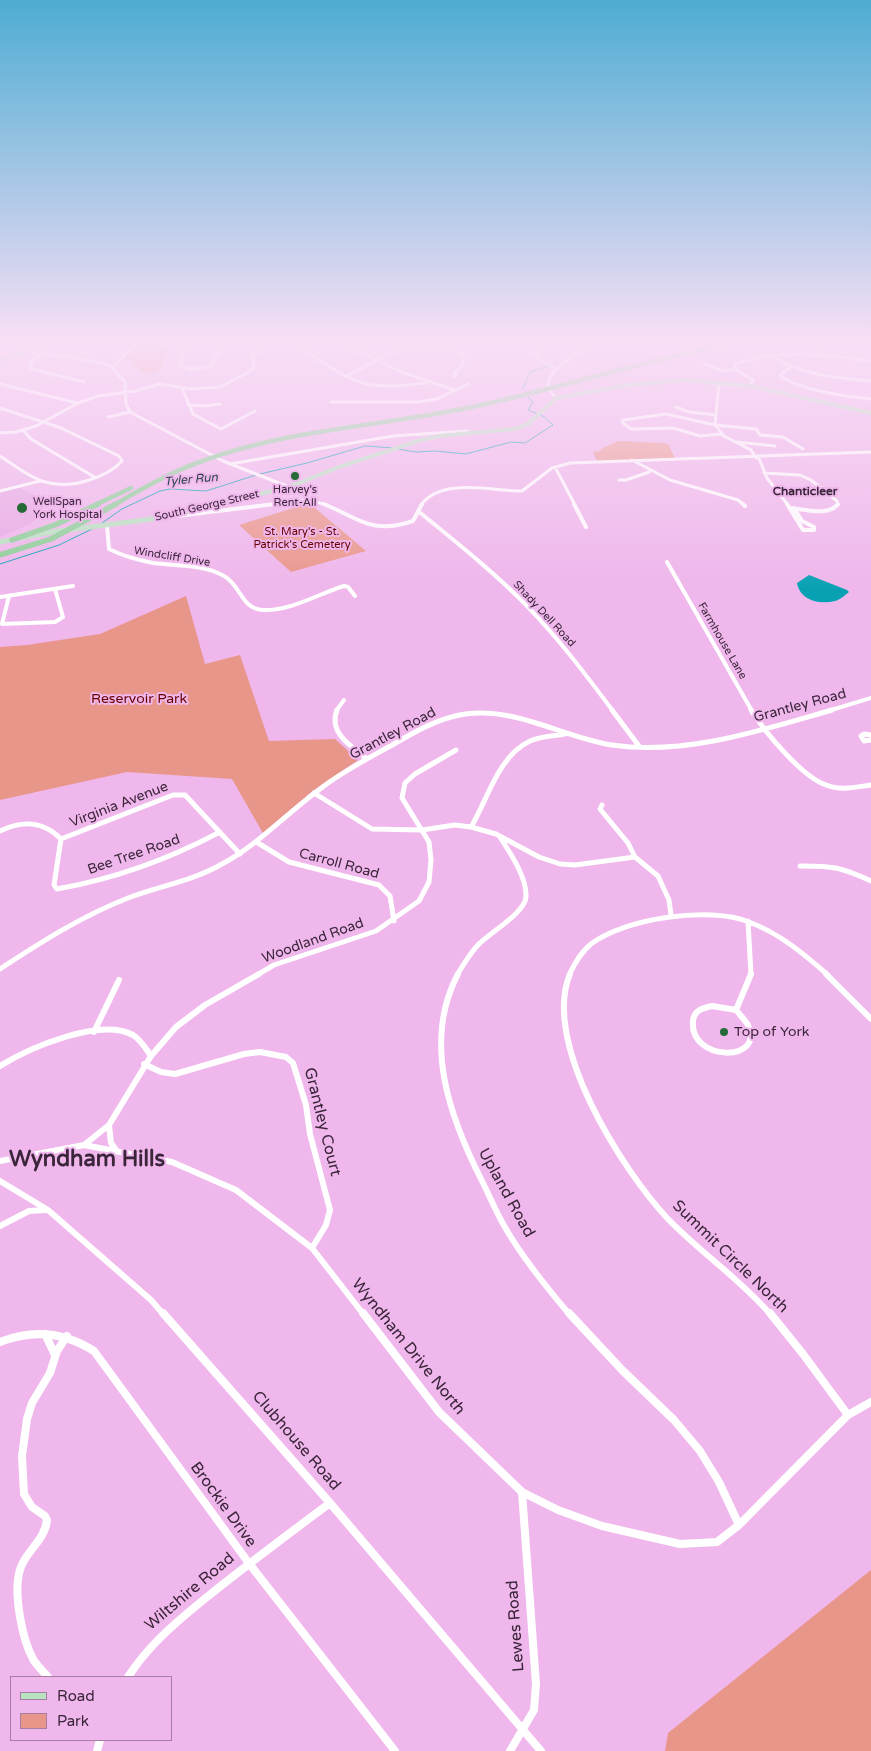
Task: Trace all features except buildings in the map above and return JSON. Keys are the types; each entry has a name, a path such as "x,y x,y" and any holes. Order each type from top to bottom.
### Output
{"highway":[{"path":"12,540 57,524 159,475 222,452 266,440 343,427"},
{"path":"0,555 38,544 62,534 153,482 203,459"}],"main road":[{"name":"South George Street","path":"0,542 167,517 289,487 340,466 428,438 515,429 521,427"}],"street":[{"path":"0,433 23,430 31,427"},
{"path":"0,456 40,482 55,486 76,485 96,478 118,466 122,461 121,458 74,431 62,427"},
{"path":"158,427 229,464 289,487"},
{"path":"628,427 631,429 673,428 696,436 722,434"},
{"path":"716,427 731,441 751,450 757,456 764,473 792,508 802,521 814,527 814,530 803,530 792,508"},
{"path":"738,427 756,428 760,435 783,437 803,449"},
{"path":"23,430 31,439 96,478"},
{"path":"229,464 393,436 466,431 471,434"},
{"path":"731,441 775,446"},
{"path":"167,517 309,500 322,503 370,526 383,528 413,521 427,498 432,494 444,490 504,491 526,489 555,466 595,461 871,452"},
{"path":"632,460 649,472 670,482 738,500 745,506"},
{"path":"555,466 586,527"},
{"path":"619,480 626,480 649,472"},
{"path":"764,473 791,473 806,477 837,501 838,505 834,509 825,511 792,508"},
{"path":"0,491 40,482"},
{"name":"Shady Dell Road","path":"418,511 505,585 542,621 585,671 639,746"},
{"name":"Windcliff Drive","path":"107,526 109,549 124,558 202,569 226,577 241,599 257,609 275,608 344,586 348,587 355,596"},
{"name":"Farmhouse Lane","path":"667,562 762,728 813,780 827,786 843,789 871,785"},
{"path":"0,597 73,586"},
{"path":"9,596 2,624 55,622 63,617 55,589"},
{"name":"Grantley Road","path":"0,969 59,930 110,905 146,891 201,875 240,854 258,843 314,793 367,759 432,724 464,714 503,714 526,719 567,734 601,743 639,746 699,743 871,698"},
{"path":"344,700 332,719 334,729 367,759"},
{"path":"471,827 483,809 505,761 529,742 567,734"},
{"path":"871,735 864,734 861,736 864,740 871,740"},
{"name":"Woodland Road","path":"84,1145 109,1125 144,1064 176,1027 206,1005 274,965 376,931 419,901 429,882 432,860 429,842 402,798 405,783 414,774 456,750"},
{"path":"314,793 372,829 422,830 455,826 471,827 500,837 539,857 560,864 575,865 635,857"},
{"name":"Virginia Avenue","path":"0,831 9,826 28,822 52,828 61,839 173,795 185,795 220,832"},
{"path":"602,805 600,809 628,843 635,857 658,876 669,900 671,915"},
{"path":"220,832 240,854"},
{"name":"Bee Tree Road","path":"61,839 54,885 57,889 84,884 164,859 220,832"},
{"name":"Upland Road","path":"500,837 518,872 526,898 520,910 494,930 463,963 449,989 441,1026 441,1059 448,1097 463,1145 506,1229 551,1293 612,1361 694,1442 718,1479 739,1525"},
{"name":"Carroll Road","path":"258,843 289,862 379,885 386,890 392,900 394,920"},
{"path":"800,866 832,866 846,869 871,881"},
{"name":"Summit Circle North","path":"848,1415 784,1328 751,1293 676,1227 639,1183 610,1138 590,1101 565,1024 563,998 569,974 580,956 592,943 640,922 671,915 727,915 769,930 831,978 871,1019"},
{"path":"736,1010 752,972 748,921"},
{"path":"94,1032 119,980"},
{"path":"710,1005 725,1006 736,1010 747,1023 750,1033 750,1041 745,1048 731,1054 721,1053 702,1045 694,1032 693,1024 694,1015 699,1009 710,1005"},
{"path":"0,1066 41,1044 94,1032 113,1030 131,1034 138,1039 151,1056"},
{"name":"Grantley Court","path":"144,1064 161,1072 175,1074 244,1054 260,1052 286,1057 293,1063 306,1106 310,1134 330,1210 326,1225 312,1248"},
{"path":"109,1125 111,1143 116,1150"},
{"name":"Wyndham Drive North","path":"0,1161 84,1145 172,1162 236,1190 312,1248 438,1412 522,1492 558,1510 602,1526 680,1544 717,1542 739,1525 848,1415 871,1402"},
{"name":"Clubhouse Road","path":"0,1181 48,1210 151,1300 330,1503 541,1751"},
{"path":"0,1226 29,1211 48,1210"},
{"path":"45,1334 55,1356"},
{"name":"Brockie Drive","path":"0,1342 25,1335 66,1336 94,1351 248,1562 395,1751"},
{"path":"47,1676 35,1661 28,1642 17,1581 20,1567 47,1525 45,1516 32,1508 28,1502 22,1484 21,1466 29,1411 36,1395 50,1373 55,1356 66,1336"},
{"name":"Lewes Road","path":"510,1751 534,1710 536,1684 522,1492"},
{"name":"Wiltshire Road","path":"129,1676 141,1656 159,1636 248,1562 330,1503"}],"shaded area":[{"name":"WellSpan York Hospital","path":"19,487 46,501 40,516 30,524 0,537 0,491"},
{"path":"809,575 849,592 841,599 835,601 817,602 811,600 802,594 797,583"}],"green space":[{"path":"618,441 668,444 675,458 597,461 593,452 600,451"},
{"name":"St. Mary's - St. Patrick's Cemetery","path":"309,503 366,551 291,572 239,525"},
{"name":"Reservoir Park","path":"186,596 205,664 240,655 269,741 335,739 358,760 310,793 264,835 232,779 127,772 0,800 0,647 100,634"},
{"path":"871,1570 871,1751 665,1751 668,1733"}],"waterway":[{"name":"Tyler Run","path":"398,449 416,452 435,451 466,454 511,442 525,443 550,427"},
{"name":"Tyler Run","path":"260,474 365,446 394,448"},
{"name":"Tyler Run","path":"102,523 122,509 160,491 170,489 206,491 256,475"},
{"name":"Tyler Run","path":"0,564 59,545 92,529"}],"place":[{"name":"Harvey's Rent-All","path":"295,476"},
{"name":"WellSpan York Hospital","path":"22,508"},
{"name":"Top of York","path":"724,1032"}],"district":[{"name":"Chanticleer","path":"805,492"},
{"name":"Wyndham Hills","path":"87,1160"}]}
